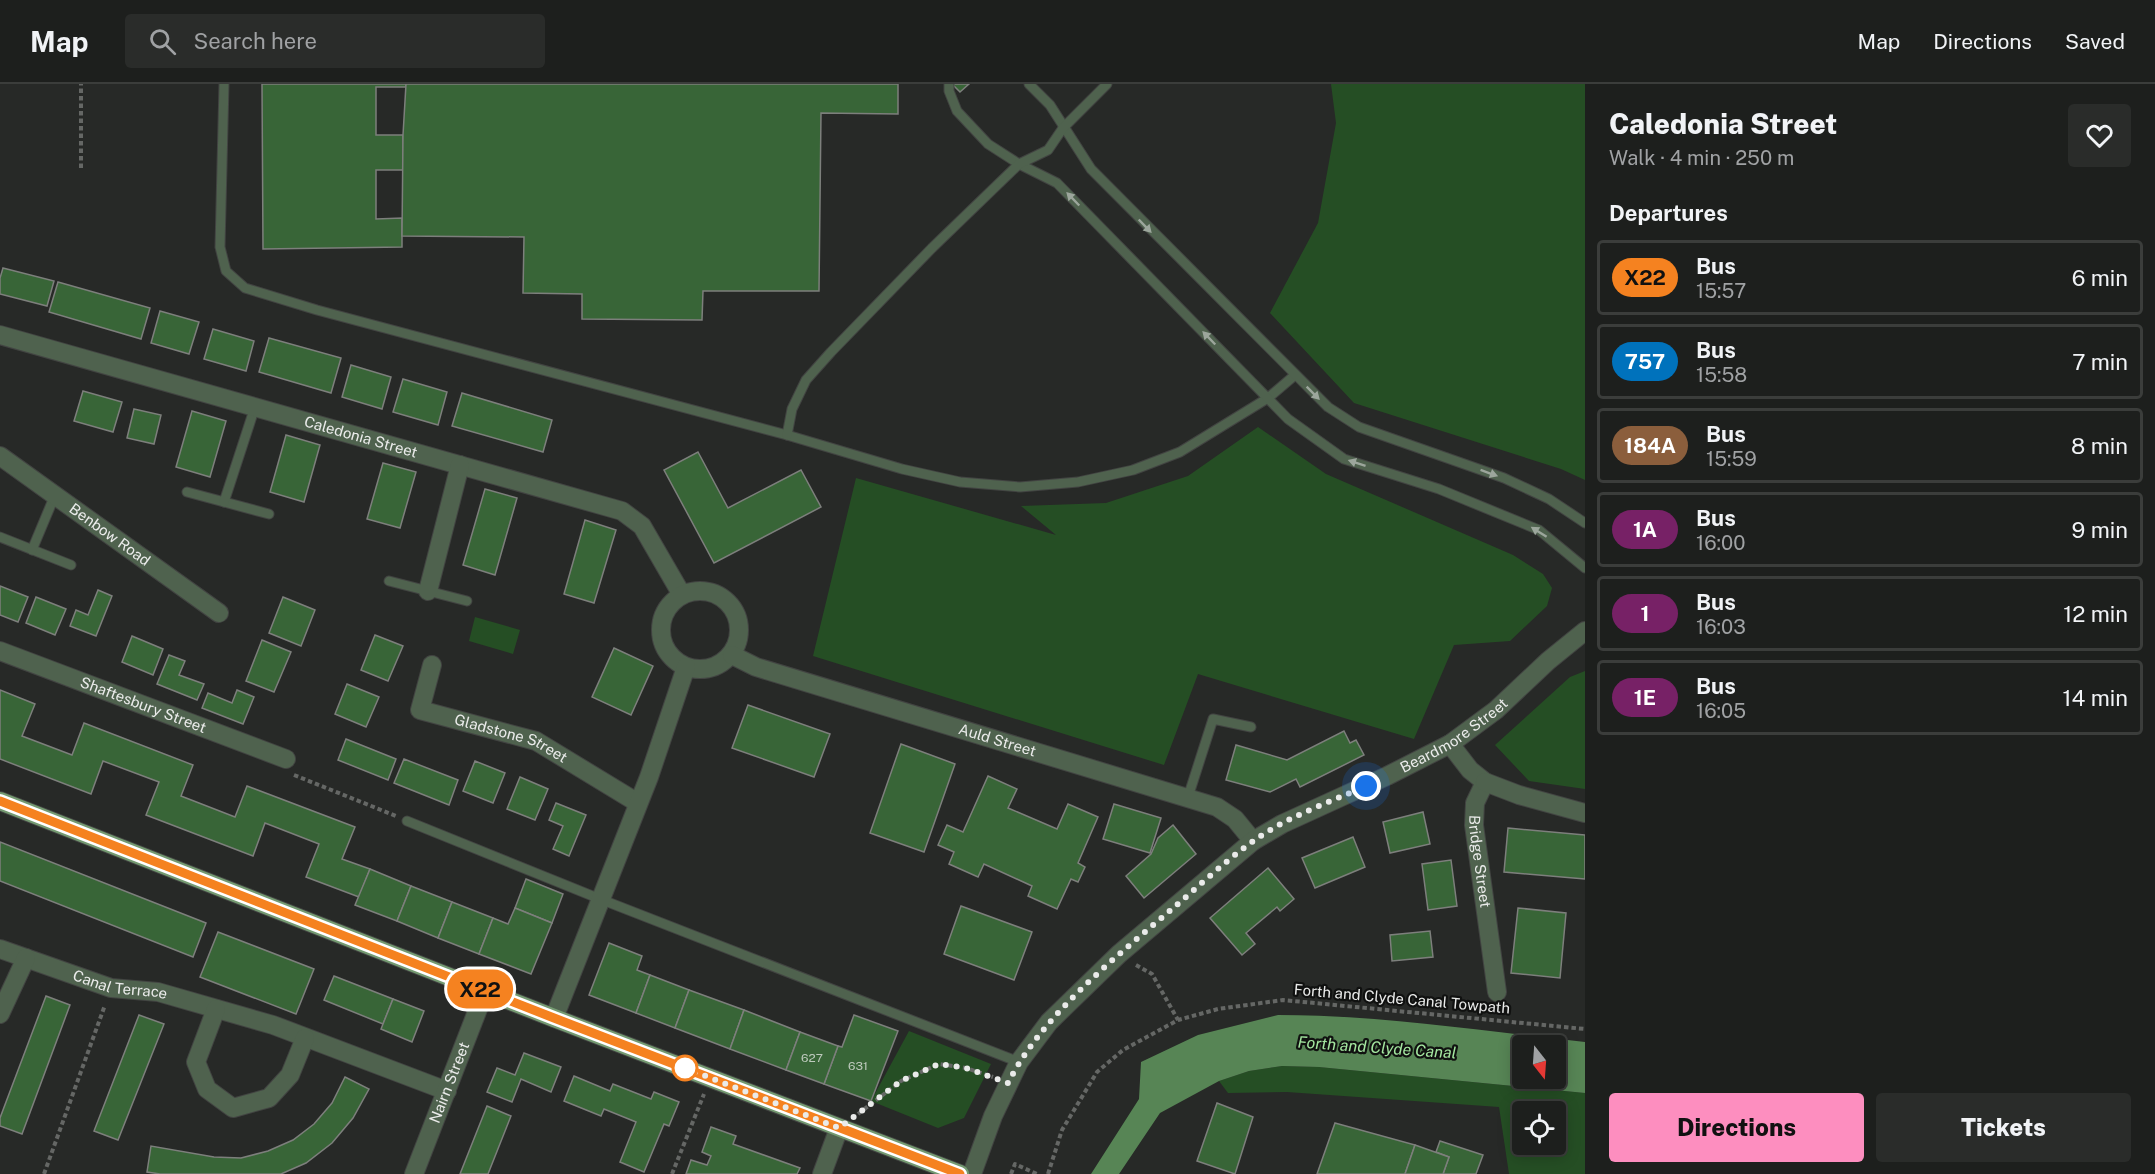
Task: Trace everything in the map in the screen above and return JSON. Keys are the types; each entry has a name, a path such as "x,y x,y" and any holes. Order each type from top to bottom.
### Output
{"main road":[{"path":"0,801 484,991 960,1174"}],"street":[{"name":"Caledonia Street","path":"0,335 622,511 642,526 682,595"},
{"name":"Benbow Road","path":"0,456 219,613"},
{"path":"428,591 460,465"},
{"path":"695,591 708,591 721,596 738,616 740,630 738,643 732,655 722,663 698,670 686,667 666,651 661,632 664,614 672,602 682,595 695,591"},
{"name":"Beardmore Street","path":"972,1174 1018,1062 1049,1022 1119,954 1253,841 1282,824 1387,776 1450,744 1496,710 1548,661 1585,631"},
{"name":"Shaftesbury Street","path":"0,651 286,759"},
{"name":"Auld Street","path":"732,655 756,667 1217,807 1235,819 1253,841"},
{"name":"Gladstone Street","path":"432,665 420,710 536,741 638,803"},
{"path":"554,1018 653,765 686,667"},
{"path":"1450,744 1470,770 1485,782 1519,795 1585,813"},
{"name":"Bridge Street","path":"1485,782 1475,803 1474,825 1497,992"},
{"name":"Canal Terrace","path":"0,949 111,988 158,992 273,1025 447,1091"},
{"path":"0,1014 26,958"},
{"name":"Nairn Street","path":"414,1174 484,991"},
{"path":"216,1010 196,1062 207,1089 233,1108 269,1098 290,1075 305,1038"},
{"path":"822,1174 839,1128"}],"lane":[{"path":"224,84 220,247 226,271 245,288 317,310 787,435 902,469 960,483 1020,487 1078,482 1133,470 1180,452 1268,398 1295,375"},
{"path":"949,84 949,91 957,111 988,144 1019,164 1057,183 1288,419 1344,459 1439,489 1539,530 1585,568"},
{"path":"1029,84 1050,105 1091,169 1328,407 1359,427 1504,478 1549,499 1585,523"},
{"path":"787,435 792,409 806,380 877,303 1019,164 1048,150 1063,128 1107,84"},
{"path":"224,502 255,407"},
{"path":"187,492 269,514"},
{"path":"32,550 55,495"},
{"path":"0,537 71,566"},
{"path":"389,582 467,601"},
{"path":"1188,797 1213,719 1251,727"},
{"path":"407,821 1018,1062"}],"path":[{"path":"81,84 81,168"},
{"path":"286,759 286,771 407,821"},
{"path":"1119,954 1152,974 1178,1020"},
{"path":"44,1174 111,988"},
{"name":"Forth and Clyde Canal Towpath","path":"1048,1174 1062,1130 1097,1071 1123,1050 1178,1020 1218,1009 1283,1000 1585,1029"},
{"path":"839,1128 901,1081 939,1064 966,1068 1008,1083"},
{"path":"672,1174 710,1078"},
{"path":"1011,1174 1015,1164 1037,1174"}],"shaded area":[{"path":"1331,84 1585,84 1585,480 1561,469 1354,403 1270,313 1318,223 1336,123"},
{"path":"1258,427 1326,474 1513,555 1543,574 1552,588 1547,606 1510,641 1454,645 1414,739 1198,674 1164,765 813,656 856,478 1056,535 1021,506 1106,503 1188,476"},
{"path":"475,617 520,630 513,654 469,641"},
{"path":"1585,671 1585,789 1529,781 1495,745 1570,677"},
{"path":"909,1031 991,1064 964,1118 938,1128 871,1101"},
{"path":"1282,1066 1319,1067 1512,1086 1512,1089 1585,1093 1585,1174 1509,1174 1499,1107 1287,1092 1228,1093 1219,1081 1249,1071"}],"water":[{"name":"Forth and Clyde Canal","path":"1278,1015 1393,1021 1523,1035 1512,1035 1512,1086 1319,1067 1282,1066 1249,1071 1219,1081 1160,1113 1119,1174 1091,1174 1139,1099 1141,1062 1198,1035"},
{"path":"1566,1040 1585,1042 1585,1093 1544,1089 1566,1089"}],"building":[{"path":"262,84 406,84 406,87 376,87 376,135 403,135 403,170 376,170 376,219 402,218 402,247 263,249"},
{"path":"406,84 898,84 898,114 821,113 819,291 703,291 702,320 582,319 582,294 523,293 524,237 402,236"},
{"path":"952,84 969,84 960,92"},
{"path":"3,268 54,281 47,306 0,294 0,278"},
{"path":"58,282 150,308 141,339 49,312"},
{"path":"160,311 199,322 189,354 151,343"},
{"path":"213,329 254,341 246,371 204,359"},
{"path":"269,338 341,358 331,393 259,372"},
{"path":"351,365 391,377 382,409 342,397"},
{"path":"403,379 447,392 438,425 393,412"},
{"path":"83,391 122,402 113,432 74,421"},
{"path":"462,393 552,420 543,452 452,426"},
{"path":"134,409 161,415 154,444 127,438"},
{"path":"192,411 226,421 210,477 176,467"},
{"path":"286,435 320,445 304,502 270,492"},
{"path":"698,452 728,508 801,470 821,507 714,563 664,470"},
{"path":"383,463 416,472 400,528 367,519"},
{"path":"485,489 517,498 495,575 463,565"},
{"path":"585,520 616,530 594,603 564,594"},
{"path":"0,586 28,597 18,622 0,615"},
{"path":"98,590 112,596 96,636 70,626 76,610 88,615"},
{"path":"36,597 66,609 55,635 26,623"},
{"path":"283,597 315,610 301,646 269,633"},
{"path":"375,635 403,646 388,681 361,670"},
{"path":"132,636 163,649 153,675 122,662"},
{"path":"262,640 291,652 274,692 246,681"},
{"path":"614,648 653,666 631,715 592,697"},
{"path":"169,655 185,661 179,675 204,684 197,700 157,684"},
{"path":"347,684 379,697 366,727 335,714"},
{"path":"0,690 35,704 22,736 72,755 84,723 193,765 181,796 235,817 247,786 355,827 342,859 370,869 359,897 306,877 319,844 265,823 253,856 146,815 159,782 103,761 91,794 0,759"},
{"path":"237,690 254,697 243,724 202,708 208,693 232,703"},
{"path":"748,705 830,734 814,777 732,748"},
{"path":"1344,731 1350,743 1356,740 1364,755 1300,787 1296,779 1270,792 1226,780 1236,745 1287,760"},
{"path":"346,739 396,759 388,780 338,760"},
{"path":"901,744 955,764 924,852 870,833"},
{"path":"404,759 458,780 449,805 394,783"},
{"path":"475,761 505,773 493,803 463,791"},
{"path":"988,776 1017,789 1008,808 1057,829 1068,804 1098,817 1078,863 1085,867 1078,882 1071,879 1057,909 1028,896 1032,886 984,864 978,877 949,864 954,852 938,845 947,825 963,832"},
{"path":"520,777 548,789 535,820 507,809"},
{"path":"556,803 586,815 569,856 553,849 563,826 549,820"},
{"path":"1114,804 1161,818 1150,853 1103,839"},
{"path":"1423,812 1430,844 1390,853 1383,822"},
{"path":"1173,825 1196,854 1144,898 1126,876 1151,854 1158,838"},
{"path":"1508,828 1585,835 1585,879 1504,872"},
{"path":"1353,837 1365,867 1315,888 1302,858"},
{"path":"0,842 206,923 193,957 0,881"},
{"path":"1451,860 1457,906 1428,910 1422,864"},
{"path":"1268,868 1294,899 1280,911 1277,907 1246,933 1255,944 1242,955 1210,918"},
{"path":"370,869 411,886 397,921 355,905"},
{"path":"526,879 563,894 552,923 515,908"},
{"path":"411,886 452,902 438,938 397,921"},
{"path":"452,902 493,918 479,954 438,938"},
{"path":"961,906 1032,932 1014,980 944,954"},
{"path":"515,908 552,923 531,974 479,954 493,918 508,924"},
{"path":"1518,908 1566,913 1560,978 1511,973"},
{"path":"1430,931 1433,957 1392,961 1390,935"},
{"path":"218,932 314,969 296,1014 200,977"},
{"path":"609,943 642,956 637,970 650,975 636,1013 589,995"},
{"path":"650,975 689,990 675,1028 636,1013"},
{"path":"334,976 393,999 383,1024 324,1000"},
{"path":"689,990 744,1010 730,1049 675,1028"},
{"path":"46,996 70,1005 22,1134 0,1126 0,1118"},
{"path":"393,999 424,1011 412,1042 381,1029"},
{"path":"744,1010 800,1032 786,1070 730,1049"},
{"path":"139,1015 164,1024 118,1140 94,1131"},
{"path":"854,1015 898,1031 871,1101 824,1084 838,1046 842,1047"},
{"path":"800,1032 838,1046 824,1084 786,1070"},
{"path":"524,1053 561,1067 551,1092 521,1079 512,1102 487,1092 497,1068 515,1075"},
{"path":"574,1076 610,1091 613,1084 651,1099 654,1092 679,1102 669,1126 664,1124 644,1172 620,1162 636,1122 604,1109 601,1116 564,1101"},
{"path":"345,1077 369,1089 353,1118 332,1143 306,1163 281,1174 160,1174 147,1172 151,1146 214,1157 241,1158 268,1151 293,1140 314,1124 332,1103"},
{"path":"1217,1103 1253,1117 1235,1174 1197,1161"},
{"path":"487,1106 511,1116 488,1174 460,1174"},
{"path":"1335,1123 1415,1145 1405,1174 1317,1174"},
{"path":"711,1127 736,1136 733,1144 800,1168 797,1174 686,1174 691,1160 707,1165 711,1156 702,1152"},
{"path":"1440,1141 1483,1155 1476,1174 1443,1174 1449,1157 1436,1152"},
{"path":"1415,1145 1449,1157 1443,1174 1405,1174"}],"bus line":[{"name":"X22","path":"0,801 960,1174"}],"route":[{"path":"685,1068 839,1128 901,1081 939,1064 966,1068 1008,1083 1018,1062 1049,1022 1119,954 1212,874 1253,841 1282,824 1366,786"}]}
